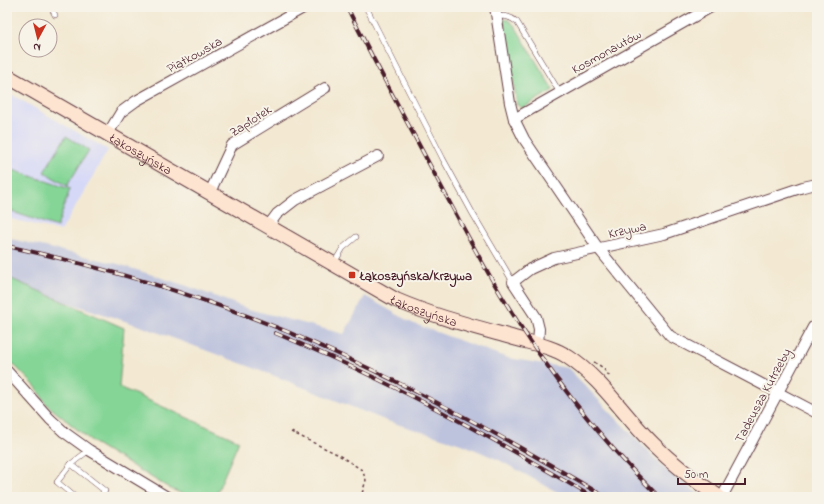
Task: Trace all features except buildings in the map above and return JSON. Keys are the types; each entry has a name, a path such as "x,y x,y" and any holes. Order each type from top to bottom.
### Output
{"street":[{"name":"Piątkowska","path":"107,135 121,112 136,102 305,7"},
{"name":"Kosmonautów","path":"514,119 711,7"},
{"path":"496,12 510,103 514,119 524,139 598,248 670,336 817,413"},
{"name":"Łąkoszyńska","path":"7,76 107,135 210,192 396,300 435,315 562,353 585,370 607,392 652,444 679,468 722,495"},
{"name":"Zapłotek","path":"210,192 232,145 325,88"},
{"path":"268,226 277,214 295,200 378,156"},
{"name":"Krzywa","path":"513,282 530,269 554,258 664,234 803,187 817,184"},
{"path":"513,282 536,317 539,329 538,345"},
{"name":"Tadeusza Kutrzeby","path":"722,495 779,393 813,327"},
{"path":"8,372 50,419 89,450 170,494"}],"lane":[{"path":"52,7 55,15"},
{"path":"366,7 443,159 513,282"},
{"path":"496,12 512,18 517,22 560,93"},
{"path":"333,264 343,248 356,238"},
{"path":"75,497 57,482 71,464 89,450"},
{"path":"71,464 105,491 99,497"}],"path":[{"path":"593,362 602,367 612,380"},
{"path":"291,432 337,454 362,470 366,480 361,497"},
{"path":"170,494 185,497"},
{"path":"722,495 736,497"}],"shaded area":[{"path":"7,92 108,150 61,231 7,218"},
{"path":"7,238 118,264 187,286 249,309 344,334 365,296 412,323 508,358 568,368 664,468 702,497 566,497 499,460 464,445 387,421 275,376 140,326 51,297 7,277"}],"green space":[{"path":"503,19 509,20 515,26 553,90 523,108 517,105"},
{"path":"66,136 89,150 67,186 44,172"},
{"path":"7,168 70,189 57,227 7,210"},
{"path":"7,277 124,328 119,387 239,441 215,497 190,497 171,489 94,443 46,404 36,387 7,358"}],"railway":[{"path":"347,7 467,234 492,280 518,322 554,375 594,426 659,497"},
{"path":"7,246 79,263 150,283 220,306 288,332 410,388 489,430 605,497"},
{"path":"275,333 357,369 436,409 476,430 592,497"}],"place":[{"name":"Łąkoszyńska/Krzywa","path":"352,275"}]}
